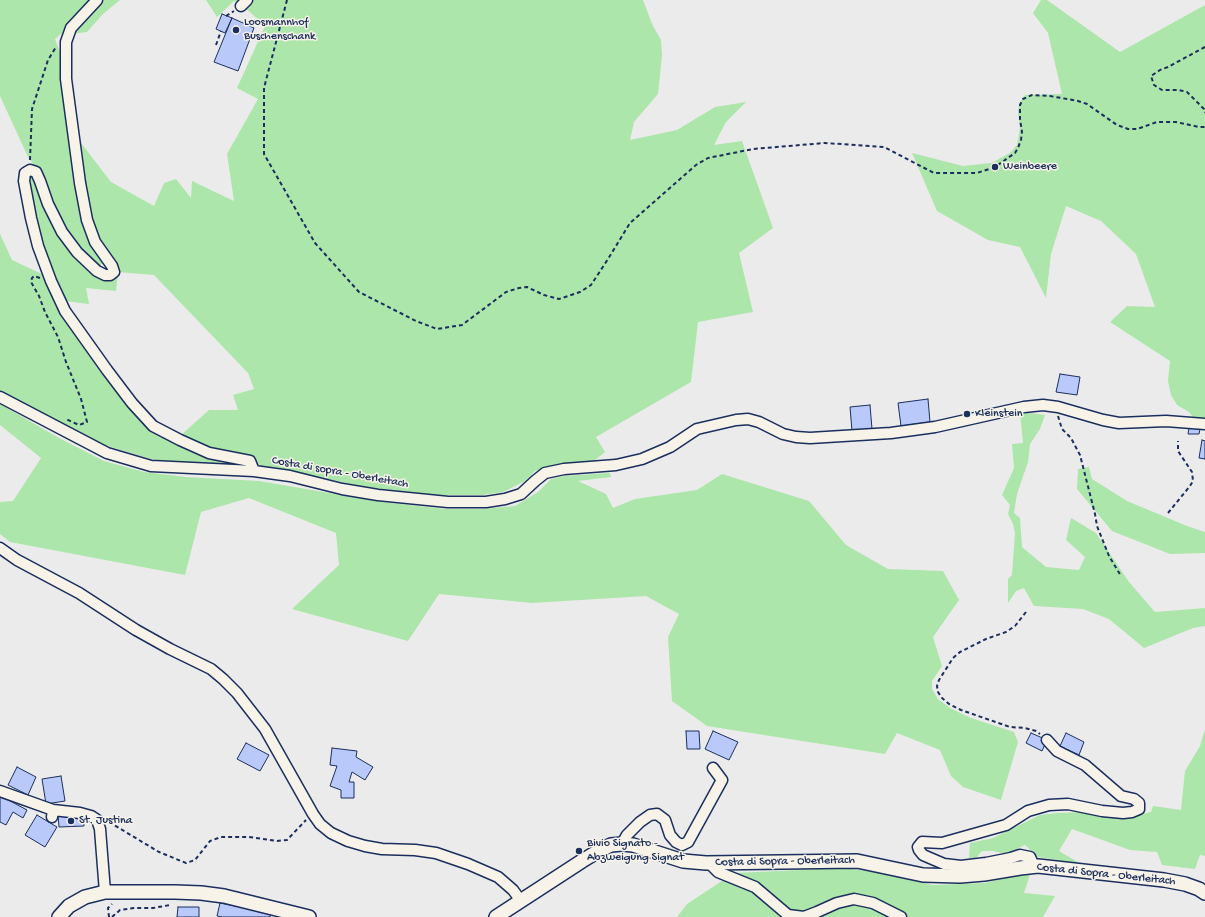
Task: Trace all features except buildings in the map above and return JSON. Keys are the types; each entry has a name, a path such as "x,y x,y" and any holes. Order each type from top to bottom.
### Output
{"main road":[{"name":"Costa di Sopra - Oberleitach","path":"496,917 600,850 611,845 622,844 633,845 683,861 710,864 857,861 923,875 960,876 984,874 1034,866 1164,880 1185,884 1205,893"},
{"path":"59,917 70,906 85,897 105,892 201,893 224,896 309,917"}],"street":[{"path":"97,0 71,28 66,42 66,79 80,183 87,220 95,242 112,266 114,272 110,275 104,276 77,252 62,232 48,204 36,172 30,170 26,173 24,180 38,246 51,282 65,311 106,370 132,403 154,426 209,453 250,461 254,471"},
{"name":"Costa di sopra - Oberleitach","path":"0,397 107,453 151,466 254,471 290,476 342,489 378,495 448,502 486,502 505,499 521,494 545,472 616,465 642,459 670,447 697,429 736,420 748,419 759,422 783,434 810,438 891,434 935,427 1024,407 1043,405 1058,407"},
{"path":"1058,407 1119,423 1166,421 1205,424"},
{"path":"0,548 17,560 78,594 136,630 211,669 223,679 237,693 265,729 312,814 320,824 331,833 348,841 365,846 382,849 415,850 436,853 468,864 498,877 513,890 521,901"},
{"path":"1034,866 1030,857 1020,855 986,863 961,866 944,864 923,855 918,846 922,842 942,844 1006,825 1028,811 1049,805 1068,804 1102,811 1123,813 1132,812 1139,809 1139,803 1121,796 1085,765 1057,751 1047,740"},
{"path":"622,844 627,834 640,822 650,815 657,814 665,820 670,835 676,842 682,845 688,842 722,780 713,768"},
{"path":"0,791 53,814 80,813 91,816 97,820 100,829 105,892"},
{"path":"710,864 718,872 755,887 788,915 804,916 837,903 854,899 873,903 901,917"}],"path":[{"path":"287,0 264,88 264,154 315,243 359,292 416,321 437,329 462,325 506,292 519,288 527,287 544,295 559,299 580,292 591,285 630,223 696,165 708,158 753,149 825,143 884,147 934,173 977,173 995,167 1015,153 1021,140 1022,132 1020,105 1023,99 1032,96 1050,96 1087,104 1117,125 1128,129 1137,129 1157,122 1176,122 1205,127"},
{"path":"216,45 221,31"},
{"path":"30,170 32,109 48,60 58,44"},
{"path":"1205,47 1151,76 1154,85 1162,90 1179,90 1188,92 1204,109 1205,113"},
{"path":"51,282 34,276 31,282 58,337 66,362 81,398 87,422 79,425 66,419"},
{"path":"1058,407 1058,419 1062,428 1080,455 1097,526 1109,556 1121,576"},
{"path":"1168,513 1190,486 1192,480 1192,472 1178,451 1178,441"},
{"path":"1026,612 1015,626 1006,632 986,639 960,652 953,658 939,680 937,686 938,692 942,698 955,707 1010,727 1025,728 1036,731 1047,740"},
{"path":"97,820 102,818 159,852 186,863 196,860 210,841 221,836 249,837 277,841 287,840 312,814"},
{"path":"112,917 120,910 153,908 175,904"}],"green space":[{"path":"0,0 93,0 69,27 55,39 60,52 76,183 102,258 102,264 99,266 89,260 64,230 41,174 28,157 0,96"},
{"path":"101,0 120,0 103,14 87,32 72,34"},
{"path":"206,0 643,0 652,24 661,40 662,55 658,94 634,122 630,140 677,130 715,107 746,102 726,122 714,145 742,141 773,228 739,253 753,312 698,322 691,382 596,437 605,452 594,461 565,464 535,471 525,481 503,492 483,495 435,495 364,487 279,468 260,467 255,457 211,451 181,435 209,410 238,410 233,395 254,389 248,373 154,275 118,272 117,263 109,257 98,242 90,220 78,139 111,182 154,206 164,183 176,179 191,198 192,181 234,201 227,154 258,99 237,88 265,26 250,12 234,1 217,17"},
{"path":"1041,0 1047,0 1120,52 1205,5 1205,418 1193,417 1189,412 1177,405 1171,395 1168,381 1170,361 1110,322 1127,306 1155,307 1136,254 1101,221 1066,206 1051,254 1046,298 1020,247 988,240 937,211 912,153 963,166 991,163 1010,153 1017,145 1020,128 1018,113 1019,104 1025,95 1062,94 1048,33 1033,13"},
{"path":"33,177 76,255 92,273 103,281 111,281 115,279 118,272 116,291 86,288 89,304 65,301 42,248 27,179"},
{"path":"0,234 12,260 44,275 62,316 107,378 152,429 243,464 246,467 173,463 151,459 98,443 0,391"},
{"path":"0,404 59,438 104,461 144,472 186,477 259,481 382,502 446,509 481,509 515,506 538,492 551,479 564,476 610,473 611,477 578,481 606,494 613,508 635,499 697,490 722,474 809,501 846,545 888,569 943,571 959,600 933,637 942,666 932,681 932,689 938,699 950,708 971,718 1014,732 1018,742 1001,800 963,787 951,776 940,750 897,733 885,754 707,726 672,701 668,637 679,614 646,596 532,603 439,594 408,641 292,609 339,565 336,533 249,498 201,512 185,575 10,542 0,534 0,502 13,501 41,458 0,425"},
{"path":"1020,412 1045,415 1040,429 1030,444 1028,462 1017,494 1014,513 1020,518 1022,547 1046,567 1079,570 1085,557 1066,540 1071,518 1096,533 1129,582 1155,612 1205,608 1205,626 1193,628 1144,648 1109,619 1083,609 1034,606 1024,588 1016,591 1008,603 1008,579 1012,575 1015,533 1013,524 1008,514 1010,505 1002,495 1014,468 1012,444 1023,443"},
{"path":"1089,467 1092,479 1127,501 1205,532 1205,553 1170,554 1112,531 1077,489 1078,469"},
{"path":"1205,729 1205,856 1200,855 1195,869 1162,865 1157,852 1130,850 1072,829 1059,851 1081,864 1038,857 1025,845 1006,854 993,851 982,851 975,859 969,858 970,843 993,838 1040,815 1086,812 1135,816 1151,812 1153,806 1181,810 1185,771 1200,746"},
{"path":"844,868 875,872 933,885 985,883 1018,875 1030,874 1024,893 1055,896 1043,917 677,917 687,904 734,873"}],"place":[{"name":"Loosmannhof Buschenschank","path":"236,30"},
{"name":"Weinbeere","path":"995,167"},
{"name":"Kleinstein","path":"967,414"},
{"name":"St. Justina","path":"71,821"},
{"name":"Bivio Signato - Abzweigung Signat","path":"579,851"}]}
